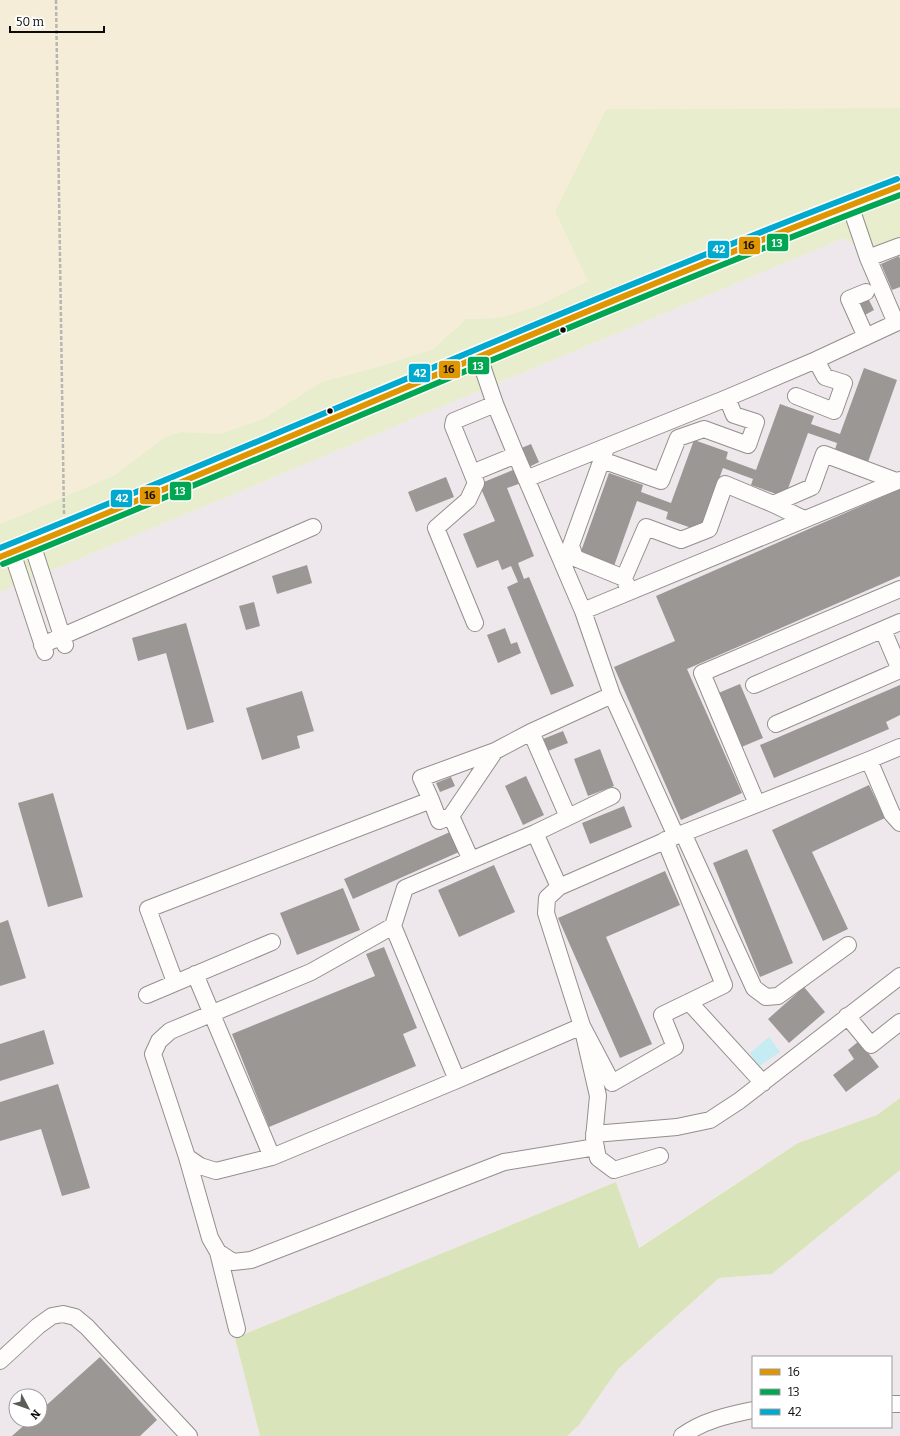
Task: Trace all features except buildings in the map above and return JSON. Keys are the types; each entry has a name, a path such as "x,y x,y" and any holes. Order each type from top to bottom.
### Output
{"main road":[{"path":"6,554 310,429 726,253 850,205 899,190"}],"lane":[{"path":"526,479 605,453 816,360 898,322 868,258 850,205"},
{"path":"868,258 900,246"},
{"path":"866,292 849,299 866,337"},
{"path":"479,357 495,404 583,611 612,695 675,836 754,988 766,997 778,996 848,944"},
{"path":"796,396 834,411 844,384 825,377 816,360"},
{"path":"605,453 661,481 678,438 704,429 748,445 756,422 734,415 727,398"},
{"path":"475,623 436,528 468,500 476,483 453,426 454,421 495,404"},
{"path":"605,453 571,545 575,558 626,585"},
{"path":"772,504 812,486 824,454 898,481"},
{"path":"472,473 516,455"},
{"path":"583,611 626,585 804,520 898,481"},
{"path":"626,585 646,527 681,540 709,529 725,484 772,504 804,520"},
{"path":"6,554 43,648 63,641 313,527"},
{"path":"32,544 63,641"},
{"path":"757,804 702,673 900,589"},
{"path":"754,685 900,622"},
{"path":"776,724 900,670 883,630"},
{"path":"495,751 451,816 439,821 421,778 495,751 531,732 612,695"},
{"path":"531,732 568,817"},
{"path":"660,1156 614,1170 598,1158 595,1141 598,1096 582,1026 546,913 547,898 559,887 675,836 900,747"},
{"path":"869,760 892,814 900,823"},
{"path":"457,1080 393,926 404,888 535,833 612,796"},
{"path":"175,982 148,909 431,800"},
{"path":"451,816 471,860"},
{"path":"535,833 559,887"},
{"path":"582,1026 612,1083 675,1047 662,1015 724,985 675,836"},
{"path":"237,1330 218,1252 210,1238 187,1157 154,1054 159,1041 170,1031 311,972 393,926"},
{"path":"147,995 272,942"},
{"path":"195,974 272,1156"},
{"path":"218,1252 233,1262 251,1260 504,1162 595,1141 710,1120 763,1083 900,976"},
{"path":"689,1002 763,1083"},
{"path":"847,1016 871,1045 900,1022"},
{"path":"187,1157 200,1166 216,1171 272,1156 457,1080 582,1026"},
{"path":"0,1361 38,1326 52,1316 63,1314 76,1317 189,1436"},
{"path":"682,1436 707,1422 752,1410"}],"path":[{"path":"56,0 64,531"}],"shaded area":[{"path":"0,0 900,0 900,108 606,109 555,211 589,281 535,307 499,318 466,319 433,349 384,365 321,382 265,418 220,434 181,432 165,437 115,475 0,524"},
{"path":"844,238 876,260 900,252 900,1098 877,1115 798,1143 638,1248 616,1182 235,1338 260,1436 0,1436 0,592"},
{"path":"900,1170 900,1436 567,1436 579,1425 618,1369 719,1278 772,1274"}],"green space":[{"path":"900,108 900,252 876,260 844,238 0,592 0,524 115,475 165,437 181,432 220,434 265,418 321,382 384,365 433,349 466,319 499,318 535,307 588,281 555,211 606,109"},
{"path":"900,1098 900,1170 772,1274 719,1278 618,1369 579,1425 567,1436 260,1436 235,1338 616,1182 639,1248 798,1143 877,1115"}],"water":[{"path":"769,1037 780,1052 759,1066 750,1053"}],"transit line":[{"name":"42","path":"0,548 560,314 897,179"},
{"name":"16","path":"0,557 113,511 561,322 787,230 900,186"},
{"name":"13","path":"3,564 563,330 900,195"}]}
